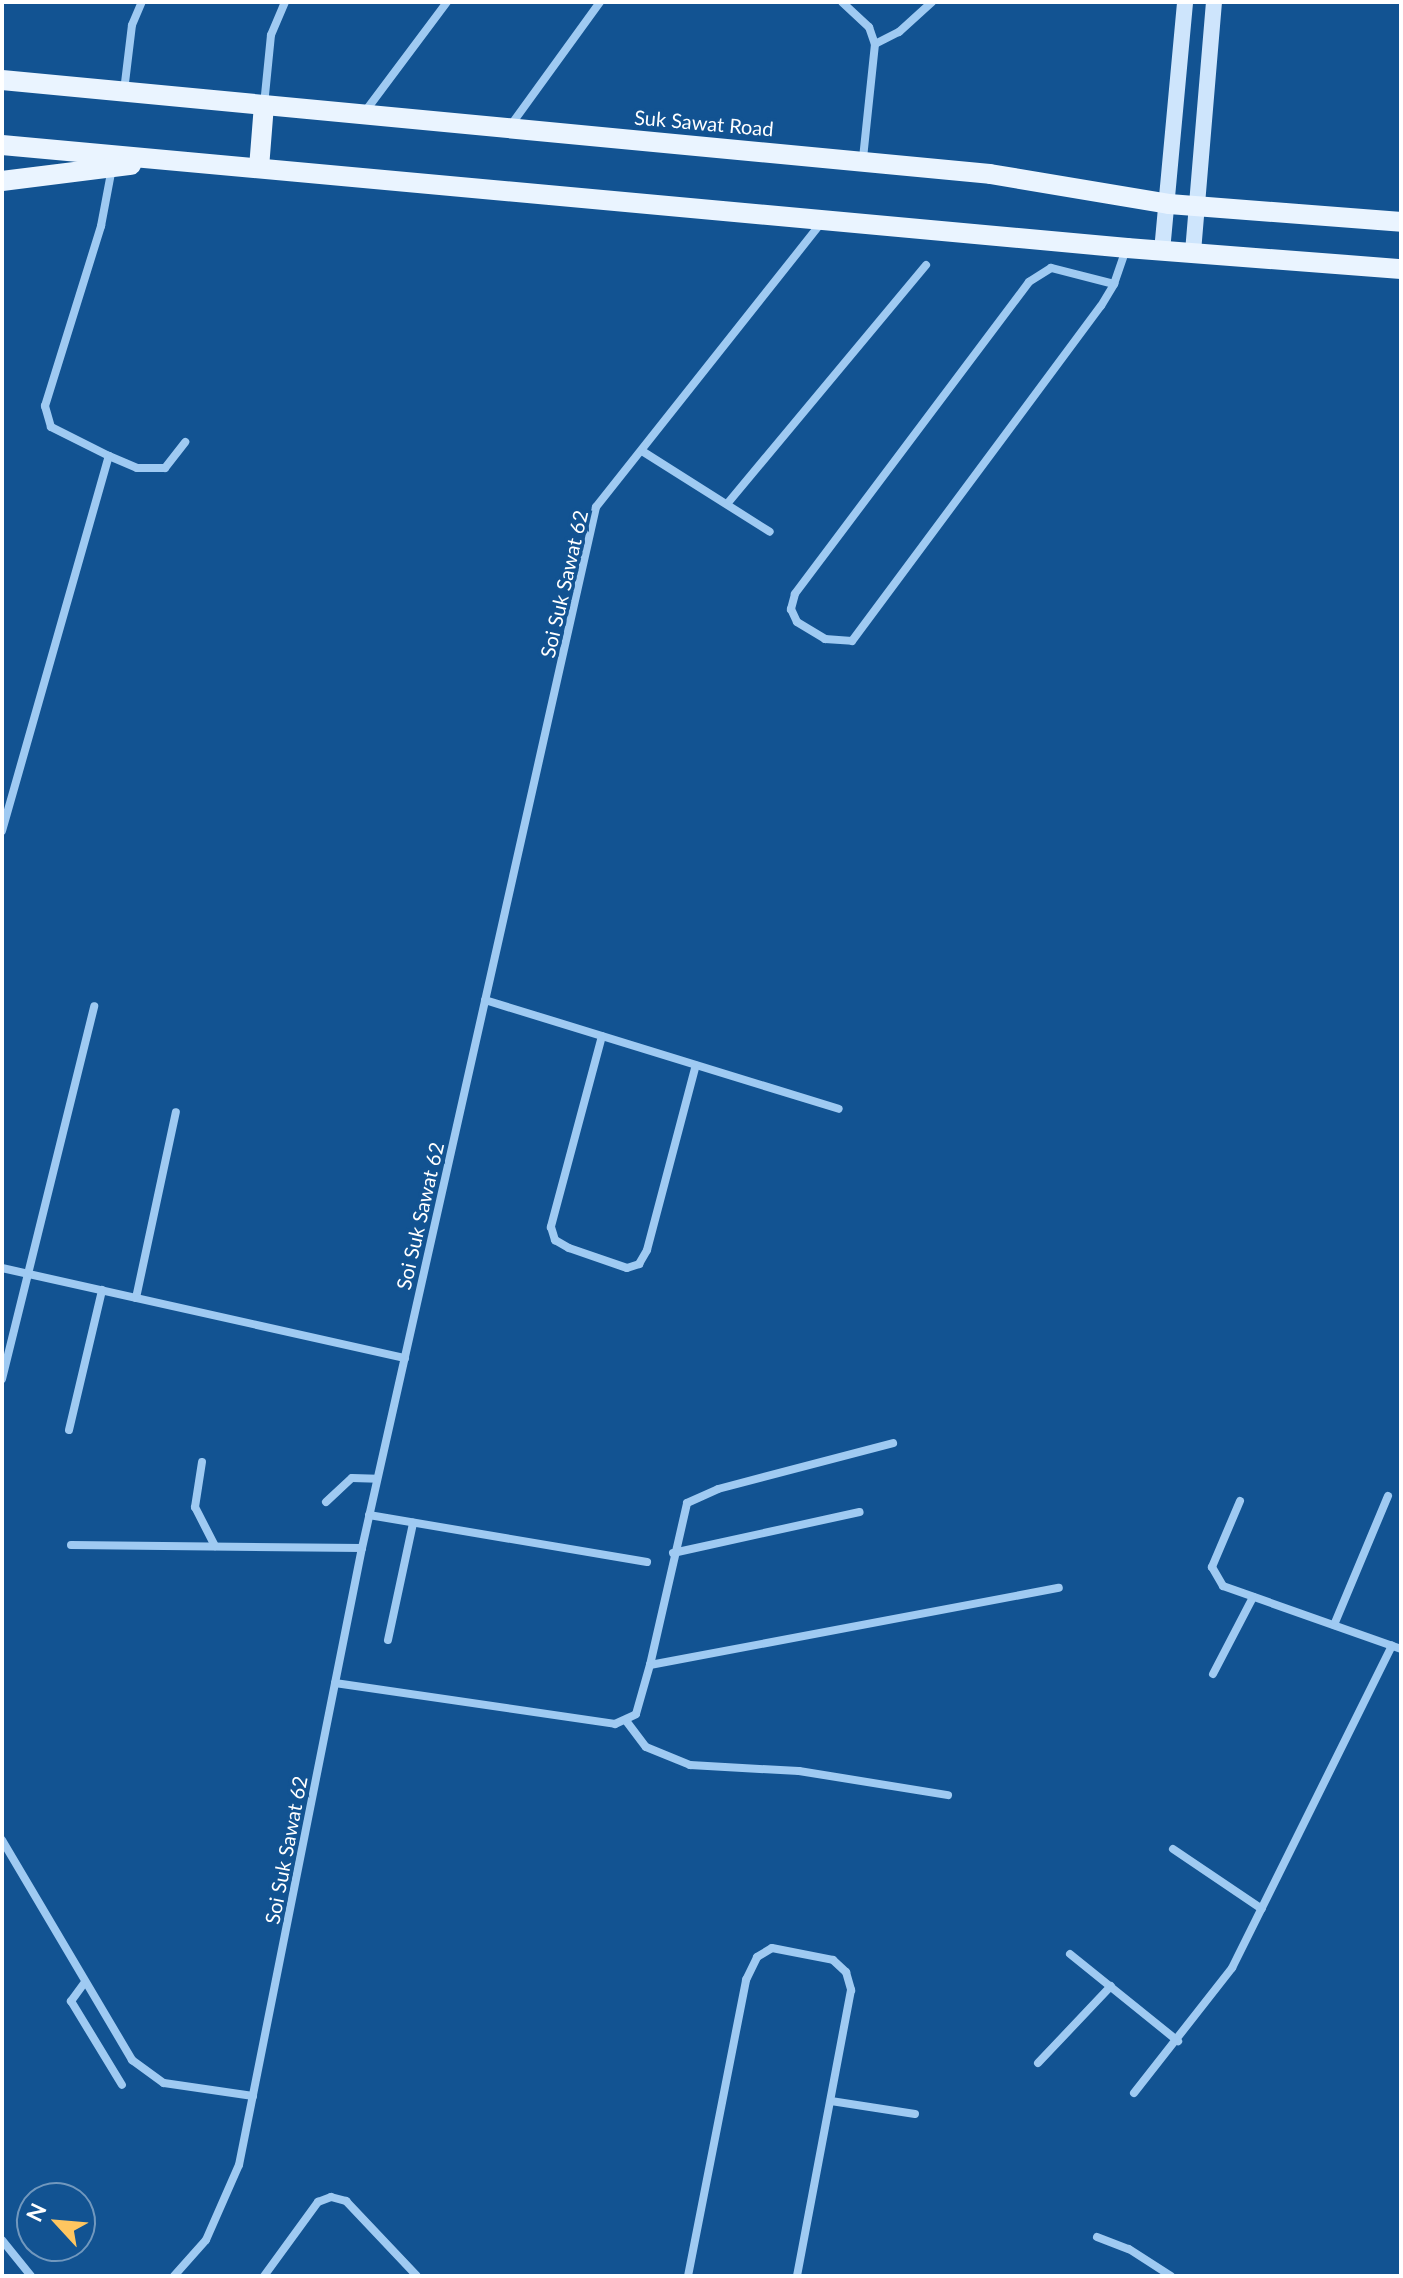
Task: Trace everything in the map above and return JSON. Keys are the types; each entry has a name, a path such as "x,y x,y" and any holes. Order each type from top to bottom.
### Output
{"main road":[{"path":"1162,251 1169,204 1185,2"},
{"path":"1193,252 1214,2"},
{"name":"Suk Sawat Road","path":"2,80 990,174 1169,204 1401,222"},
{"path":"259,168 264,105"},
{"path":"2,145 1127,248 1401,269"},
{"path":"2,181 167,160"}],"street":[{"path":"124,91 132,25 142,2"},
{"path":"264,105 271,35 285,2"},
{"path":"363,114 447,2"},
{"path":"508,128 600,2"},
{"path":"842,2 869,27 875,44 863,162"},
{"path":"875,44 899,32 932,2"},
{"path":"112,168 101,226 45,406 51,427 137,468 165,468 185,442"},
{"name":"Soi Suk Sawat 62","path":"174,2276 206,2240 228,2199 253,2096 369,1515 596,507 823,220"},
{"path":"1114,284 1051,268 1029,282 795,594 791,609 797,622 825,639 852,641 1114,284 1127,248"},
{"path":"727,504 926,265"},
{"path":"642,451 770,532"},
{"path":"2,831 109,456"},
{"path":"485,1000 839,1109"},
{"path":"2,1379 94,1006"},
{"path":"602,1036 551,1227 555,1240 569,1248 627,1268 639,1264 647,1250 696,1065"},
{"path":"136,1298 176,1112"},
{"path":"2,1268 405,1358"},
{"path":"69,1430 102,1290"},
{"path":"335,1683 615,1724 627,1722 636,1714 650,1665 673,1553 687,1503 699,1497 893,1443"},
{"path":"202,1462 195,1507 215,1546"},
{"path":"326,1502 352,1478 377,1479"},
{"path":"1334,1625 1388,1496"},
{"path":"1134,2093 1178,2041 1232,1968 1396,1647 1223,1586 1212,1567 1240,1501"},
{"path":"673,1553 860,1512"},
{"path":"369,1515 647,1562"},
{"path":"388,1640 413,1523"},
{"path":"71,1545 362,1548"},
{"path":"650,1665 1059,1588"},
{"path":"1213,1674 1253,1597"},
{"path":"627,1722 646,1747 690,1765 799,1771 948,1795"},
{"path":"2,1840 132,2060 146,2074 164,2083 253,2096"},
{"path":"1173,1849 1262,1909"},
{"path":"688,2276 746,1980 757,1957 772,1948 833,1960 846,1972 851,1990 797,2276"},
{"path":"1070,1954 1178,2041"},
{"path":"85,1982 71,2001 122,2085"},
{"path":"1038,2063 1111,1986"},
{"path":"831,2101 915,2114"},
{"path":"264,2276 318,2202 331,2197 346,2201 417,2276"},
{"path":"1097,2237 1129,2249 1171,2276"},
{"path":"2,2240 31,2276"}]}
